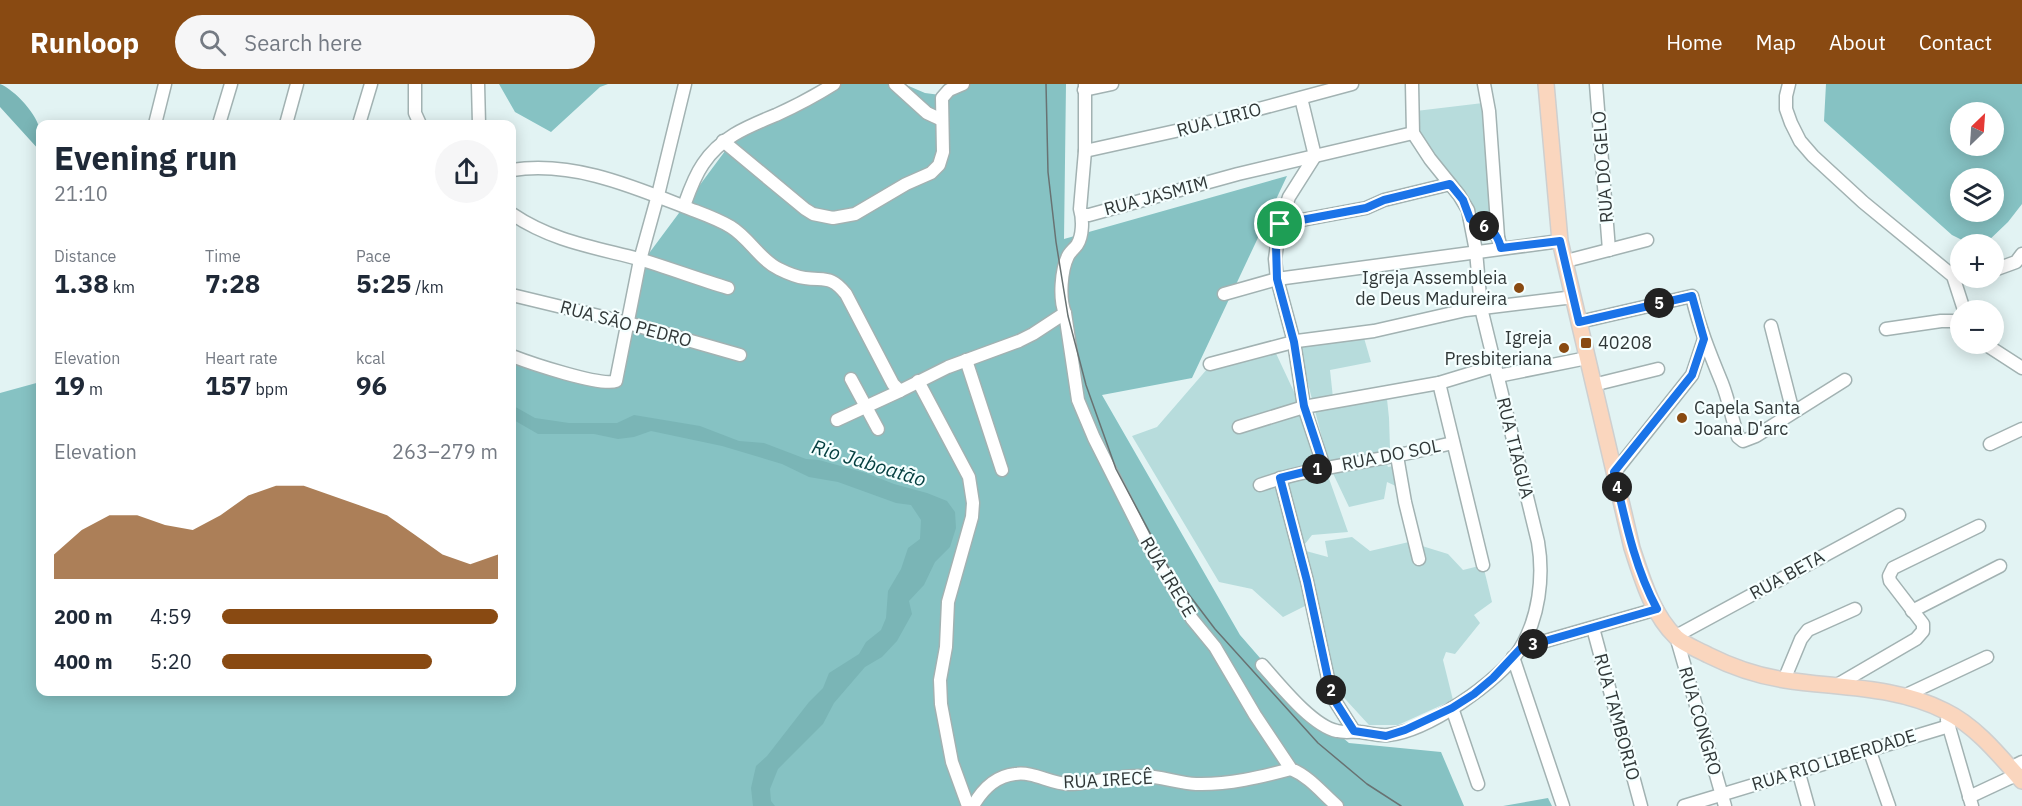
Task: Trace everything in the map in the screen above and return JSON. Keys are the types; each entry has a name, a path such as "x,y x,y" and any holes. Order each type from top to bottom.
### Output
{"main road":[{"path":"1546,84 1560,241 1632,548 1647,592 1657,609 1676,636 1688,645 1753,674 1904,696 1945,710 1973,730 2017,771"}],"street":[{"path":"155,120 165,84"},
{"path":"220,120 231,84"},
{"path":"287,120 297,84"},
{"path":"359,120 371,84"},
{"path":"415,84 415,113 418,120"},
{"path":"478,84 479,120"},
{"path":"516,357 599,381 616,381 640,260 685,84"},
{"path":"684,206 690,188 703,164 723,141 750,125 810,99 834,84"},
{"path":"895,84 927,113 942,120"},
{"path":"723,141 805,209 822,217 844,217 867,209 906,184 936,169 943,152 941,102 944,94 963,84"},
{"name":"RUA JASMIM","path":"1112,84 1084,87 1085,151 1080,208 1083,215 1216,180 1413,133"},
{"path":"1302,84 1315,156 1289,197 1280,224 1276,246 1277,279 1294,342 1304,406 1324,467"},
{"name":"RUA LIRIO","path":"1085,151 1180,130 1352,84"},
{"path":"1412,84 1413,133"},
{"path":"1484,84 1489,111 1500,243"},
{"name":"RUA DO GELO","path":"1596,84 1609,250"},
{"path":"1789,84 1786,109 1800,141 1863,202 1950,270"},
{"name":"RUA TIAGUA","path":"1413,133 1425,153 1463,200 1470,219 1476,251 1481,308 1497,371 1504,411 1536,532 1541,566 1539,594 1534,616 1517,652"},
{"path":"516,170 542,167 568,169 658,195 714,217 732,227 777,268 804,278 824,279 840,287 853,305 893,384 900,391"},
{"path":"1280,224 1366,208 1384,200 1450,184"},
{"name":"RUA IRECE","path":"1083,215 1078,243 1068,254 1065,263 1061,302 1065,313 1078,400 1094,438 1153,552 1192,619 1215,647 1291,770 1308,779 1337,806"},
{"path":"516,216 566,241 640,260 728,288"},
{"path":"1470,219 1487,227 1500,243"},
{"path":"1566,261 1647,240"},
{"path":"1224,294 1277,279 1476,251 1500,243 1560,241"},
{"path":"2004,266 2020,260"},
{"name":"RUA SÃO PEDRO","path":"516,296 628,323 740,355"},
{"path":"1579,322 1692,296 1704,339 1727,397 1738,437 1743,441 1756,436 1845,380"},
{"path":"1210,364 1294,342 1374,331 1424,318 1481,308 1574,297"},
{"path":"837,420 966,360 1019,341 1065,313"},
{"path":"1886,329 1950,321"},
{"path":"1771,326 1793,412"},
{"path":"1614,472 1692,375 1704,339"},
{"path":"2000,354 2022,368"},
{"path":"1239,427 1304,406 1497,371 1587,358"},
{"path":"966,360 1002,470"},
{"path":"1593,385 1658,369"},
{"path":"851,379 878,429"},
{"path":"918,381 969,477 973,503 972,517 948,602 946,647 940,680 941,704 952,762 968,806"},
{"path":"1438,383 1483,565"},
{"path":"1990,444 2022,429"},
{"name":"RUA DO SOL","path":"1260,485 1324,467 1397,456 1453,443"},
{"path":"1397,456 1419,559"},
{"path":"1280,478 1307,581 1329,683 1335,701 1354,731"},
{"name":"RUA BETA","path":"1676,636 1899,515"},
{"path":"1837,686 1916,639 1923,631 1923,624 1890,581 1890,572 1893,568 1979,526"},
{"path":"1912,611 2000,566"},
{"path":"1262,665 1291,698 1325,726 1337,731 1386,736 1405,730 1452,708 1474,694 1517,652 1657,609"},
{"path":"1784,680 1801,639 1808,630 1855,609"},
{"name":"RUA TAMBORIO","path":"1593,628 1641,806"},
{"name":"RUA CONGRO","path":"1676,636 1723,800"},
{"path":"1517,652 1563,806"},
{"path":"1904,696 1988,657"},
{"path":"1452,708 1478,783"},
{"path":"1945,710 1970,802 2017,771"},
{"name":"RUA RIO LIBERDADE","path":"1684,806 1723,800 1798,770 1949,726"},
{"path":"1869,748 1889,806"},
{"name":"RUA IRECÊ","path":"973,806 992,783 1015,774 1031,775 1054,783 1069,784 1140,776 1207,784 1236,781 1291,770"},
{"path":"1798,770 1808,806"}],"shaded area":[{"path":"0,84 19,97 35,118 36,147 0,107"},
{"path":"499,84 608,84 600,87 551,132 515,112"},
{"path":"827,84 904,84 925,93 948,96 965,84 1066,84 1064,239 1287,176 1192,378 1102,395 1240,635 1293,696 1349,743 1441,752 1464,806 0,806 0,393 36,383 36,696 516,696 516,357 619,385 647,256 734,139"},
{"path":"1826,84 2022,84 2022,204 1995,234 1951,234 1824,121"},
{"path":"1483,103 1492,217 1473,215 1420,136 1416,111"},
{"path":"1364,338 1371,362 1330,370 1333,398 1387,399 1390,449 1381,450 1388,467 1399,465 1398,487 1387,482 1384,499 1349,507 1329,465 1297,341"},
{"path":"1273,347 1311,428 1348,532 1312,535 1294,558 1307,605 1283,617 1252,589 1219,582 1132,436 1157,427 1208,368"},
{"path":"516,407 535,418 569,423 617,423 634,415 700,426 739,441 764,443 806,459 819,460 866,473 927,493 947,501 955,512 956,528 950,547 935,562 924,585 909,601 912,614 897,641 882,657 865,667 834,703 823,724 778,769 770,789 771,801 775,806 753,806 751,788 756,766 767,756 809,702 823,688 829,673 859,654 866,642 881,630 886,618 888,591 901,569 908,548 920,539 921,520 911,505 896,503 838,482 809,477 782,464 722,446 651,431 634,437 618,439 594,434 538,434 516,421"},
{"path":"1352,537 1370,551 1409,542 1448,554 1463,570 1483,565 1492,602 1474,615 1480,623 1455,654 1446,652 1443,660 1453,700 1398,725 1369,725 1336,689 1306,551 1328,557 1325,541"},
{"path":"1548,798 1552,806 1503,806"}],"tram line":[{"path":"1046,84 1048,172 1068,316 1086,385 1116,469 1168,567 1215,629 1318,743 1367,784 1401,806"}],"place":[{"name":"Igreja Assembleia de Deus Madureira","path":"1519,288"},
{"name":"40208","path":"1586,343"},
{"name":"Igreja Presbiteriana","path":"1564,348"},
{"name":"Capela Santa Joana D'arc","path":"1682,418"}],"route":[{"path":"1450,184 1463,200 1470,219 1494,231 1501,248 1560,241 1579,322 1692,296 1704,339 1692,375 1614,472 1632,548 1647,592 1657,609 1521,648 1493,678 1474,694 1425,722 1386,736 1354,731 1335,701 1329,683 1307,581 1280,478 1324,467 1304,406 1294,342 1277,279 1275,259 1280,224 1366,208 1384,200 1450,184"}],"water label":[{"name":"Rio Jaboatão","path":"869,463"}]}
